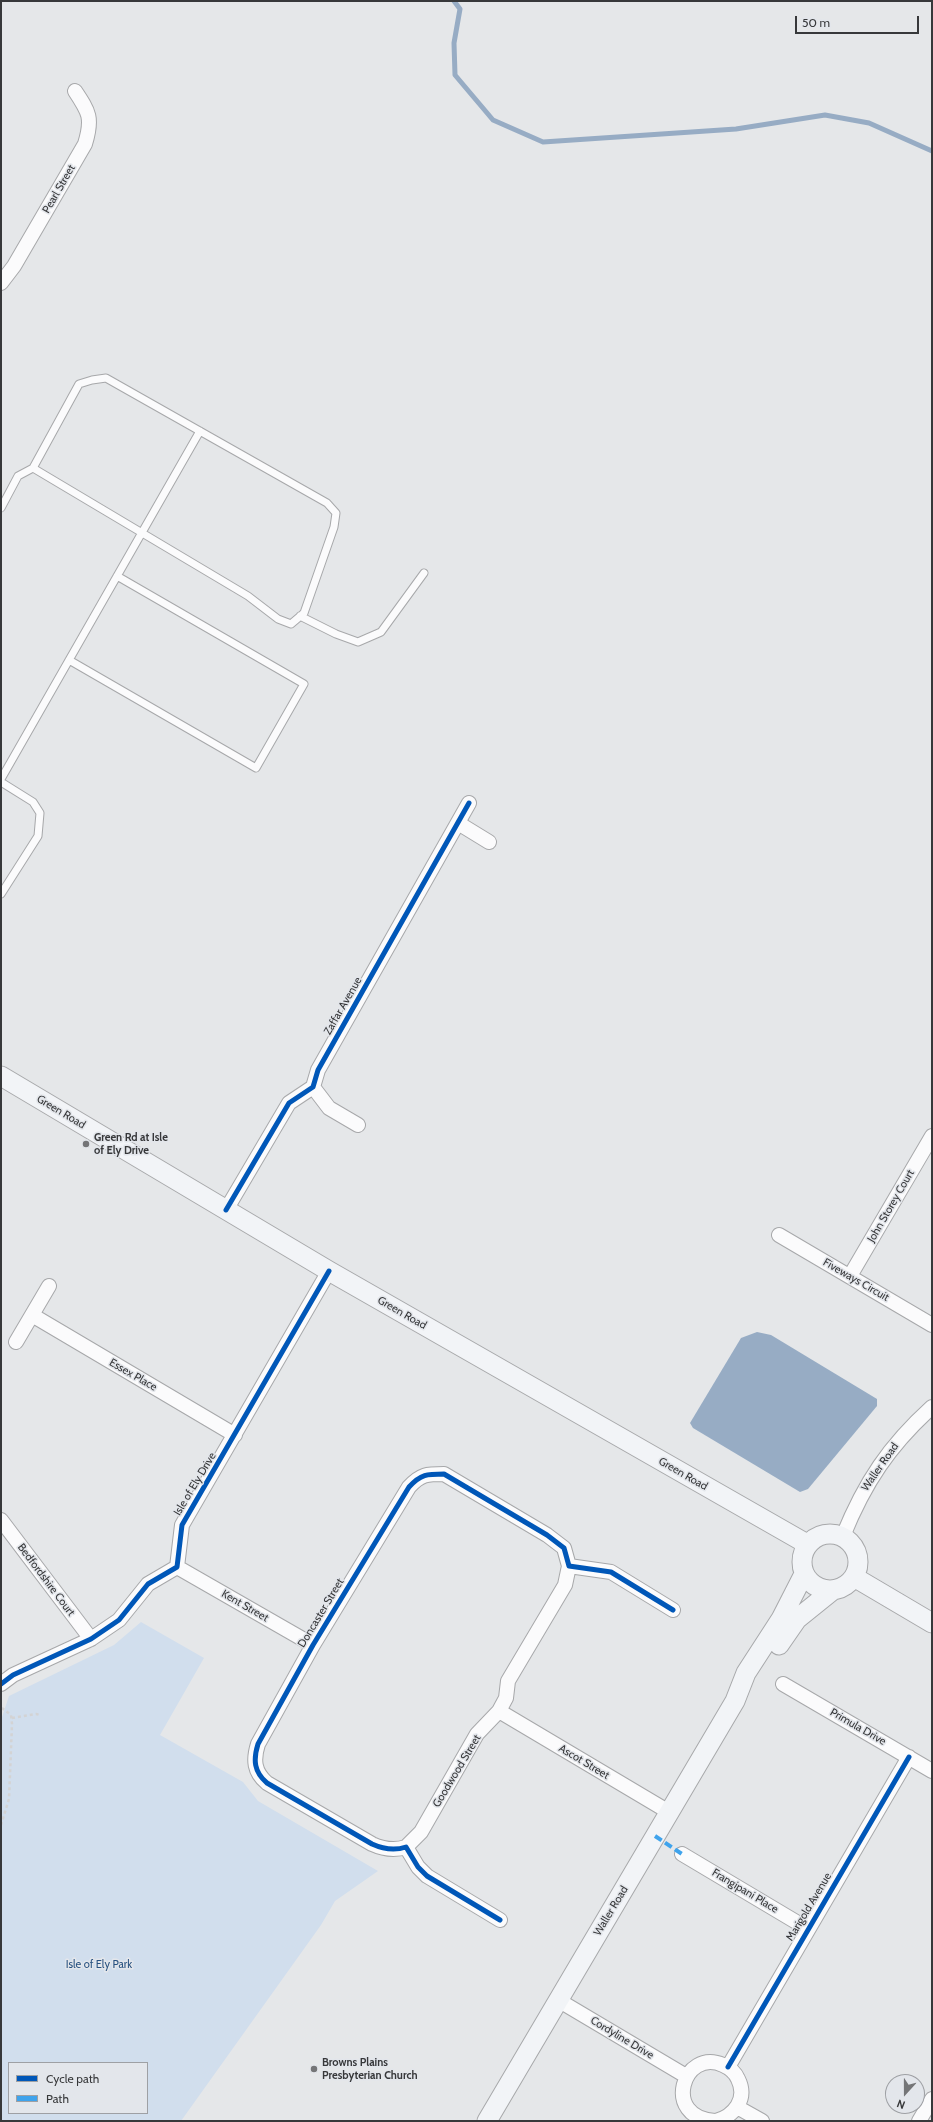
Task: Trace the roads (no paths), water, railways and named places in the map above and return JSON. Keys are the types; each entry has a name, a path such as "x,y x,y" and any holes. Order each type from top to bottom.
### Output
{"street":[{"name":"Pearl Street","path":"1,283 14,266 84,144 89,128 88,111 75,91"},
{"name":"Zaffar Avenue","path":"313,1087 318,1070 469,803"},
{"path":"458,823 489,842"},
{"name":"Green Road","path":"1,1076 329,1271 807,1544"},
{"path":"226,1210 289,1103 313,1087 329,1108 358,1125"},
{"name":"John Storey Court","path":"850,1276 932,1136"},
{"name":"Fiveways Circuit","path":"779,1235 932,1325"},
{"name":"Isle of Ely Drive","path":"177,1567 182,1525 329,1271"},
{"path":"16,1342 49,1286"},
{"name":"Essex Place","path":"32,1315 235,1435"},
{"name":"Waller Road","path":"843,1536 858,1500 883,1459 909,1428 932,1407"},
{"name":"Doncaster Street","path":"406,1847 399,1849 384,1849 372,1844 267,1783 258,1775 255,1754 258,1744 313,1645 409,1486 418,1477 429,1474 444,1474 451,1478 547,1535 564,1548 569,1566"},
{"name":"Bedfordshire Court","path":"1,1520 91,1639"},
{"path":"835,1534 843,1536 854,1547 857,1554 857,1570 854,1577 845,1586 833,1590 816,1587 804,1574 801,1559 807,1544 819,1535 835,1534"},
{"path":"569,1566 611,1572 673,1610"},
{"name":"Goodwood Street","path":"406,1847 421,1832 477,1734 500,1711 506,1698 508,1681 565,1585 569,1566"},
{"path":"1,1684 13,1676 91,1639 119,1620 148,1584 177,1567"},
{"name":"Kent Street","path":"177,1567 313,1645"},
{"name":"Waller Road","path":"487,2121 736,1701 746,1673 782,1619 804,1574"},
{"path":"854,1577 932,1623"},
{"name":"Waller Road","path":"736,1701 755,1681 797,1619 833,1590"},
{"name":"Primula Drive","path":"784,1684 932,1771"},
{"name":"Ascot Street","path":"500,1711 669,1812"},
{"name":"Marigold Avenue","path":"728,2067 909,1757"},
{"path":"406,1847 418,1867 427,1876 500,1920"},
{"name":"Frangipani Place","path":"682,1854 808,1929"},
{"name":"Cordyline Drive","path":"558,2000 686,2076"},
{"path":"705,2063 719,2063 728,2067 735,2073 741,2090 737,2106 732,2114 715,2121 697,2119 690,2112 684,2099 683,2085 686,2076 692,2069 705,2063"},
{"path":"919,2121 932,2099"},
{"path":"737,2106 762,2121"}],"lane":[{"path":"1,508 18,476 32,468 79,384 106,378 327,503 336,513 334,527 304,613 291,624 278,619 248,596 141,534 32,468"},
{"path":"1,894 38,836 40,813 33,802 1,781 116,576 200,431"},
{"path":"300,616 336,634 358,642 381,632 424,573"},
{"path":"69,660 256,768 304,684 116,576"}],"waterway":[{"path":"454,1 460,9 454,43 455,75 493,120 543,142 736,129 825,115 869,123 932,151"}],"place":[{"name":"Green Rd at Isle of Ely Drive","path":"86,1144"},
{"name":"Browns Plains Presbyterian Church","path":"314,2069"}],"park label":[{"name":"Isle of Ely Park","path":"99,1965"}]}
